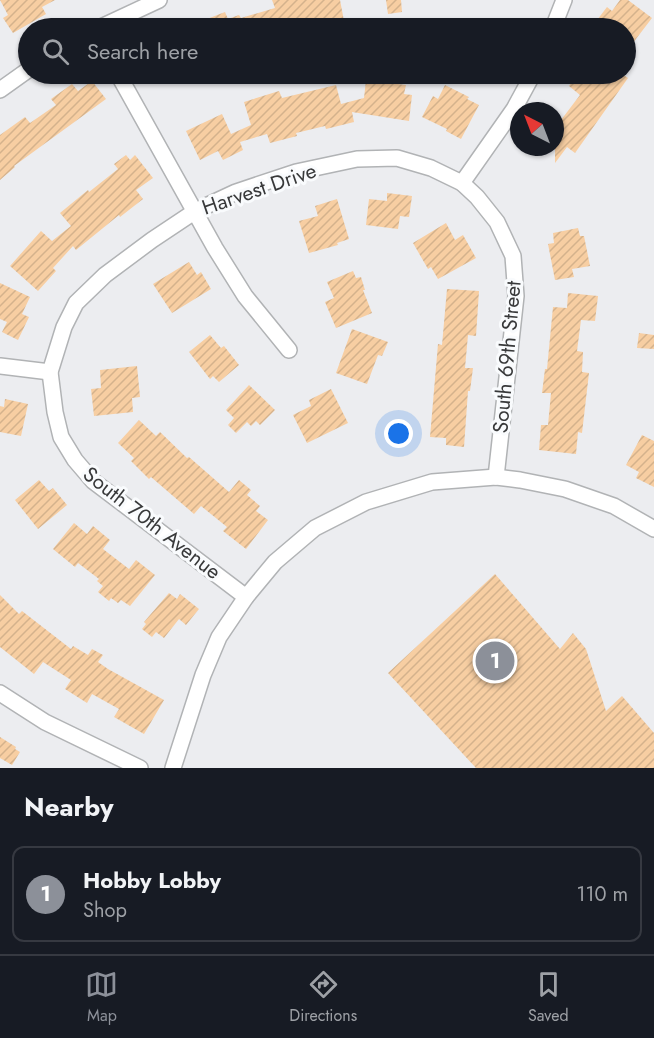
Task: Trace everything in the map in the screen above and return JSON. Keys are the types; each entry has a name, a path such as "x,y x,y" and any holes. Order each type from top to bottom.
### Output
{"street":[{"path":"120,18 159,0"},
{"path":"557,18 564,0"},
{"path":"0,90 18,77"},
{"path":"124,84 194,212 245,296 289,350"},
{"path":"462,183 514,109 528,84"},
{"name":"Harvest Drive","path":"50,372 64,327 76,303 105,275 152,240 194,212 236,192 296,172 357,159 397,158 432,168 462,183"},
{"name":"South 69th Street","path":"462,183 477,196 497,222 513,256 516,296 496,477"},
{"path":"0,366 50,372"},
{"name":"South 70th Avenue","path":"50,372 61,437 87,474 102,488 246,597"},
{"path":"173,768 203,675 219,637 246,597 275,562 315,528 366,502 432,482 496,477 564,489 614,506 654,529"},
{"path":"0,693 45,722 140,768"}],"building":[{"path":"0,0 55,0 42,7 46,14 39,18 18,18 18,30 13,33 3,18 8,15"},
{"path":"272,0 340,0 343,18 241,18 275,8"},
{"path":"386,0 401,0 402,12 388,14"},
{"path":"620,0 628,0 652,18 636,39 636,18 599,18 607,7 612,11"},
{"path":"225,12 228,18 210,18"},
{"path":"72,84 78,91 88,84 94,84 106,99 14,166 0,180 0,135 25,117 30,123 56,105 51,99"},
{"path":"366,84 406,85 404,94 412,95 409,121 352,112 354,122 296,133 297,136 270,143 267,134 240,142 243,150 223,160 218,151 200,160 186,131 222,114 231,134 251,125 244,102 279,91 282,98 336,85 341,104 364,98"},
{"path":"570,84 624,84 575,153 567,147 564,151 564,116 580,95 569,86"},
{"path":"445,85 469,97 467,99 479,105 461,139 446,131 447,129 422,117 433,96 438,99"},
{"path":"126,155 130,160 135,155 153,178 136,190 143,199 120,217 119,215 76,250 73,246 53,268 56,271 38,291 10,266 41,231 52,241 71,226 60,213 118,169 114,164"},
{"path":"387,193 412,196 409,217 400,216 398,229 366,225 369,199 387,201"},
{"path":"337,199 349,239 337,243 338,245 309,253 299,221 318,216 315,206"},
{"path":"446,223 455,240 463,235 476,258 438,279 431,267 428,269 413,243"},
{"path":"578,228 580,236 584,236 590,266 572,269 574,277 555,280 548,244 554,243 553,233"},
{"path":"189,262 197,275 201,272 211,289 172,313 153,284"},
{"path":"353,271 356,278 361,277 365,290 363,290 372,313 336,328 325,302 334,298 327,282"},
{"path":"0,283 30,297 22,314 29,317 18,340 2,332 7,322 0,319"},
{"path":"447,289 479,291 476,336 468,335 465,368 473,368 470,391 468,391 464,447 446,445 446,438 430,437 438,344 442,345"},
{"path":"568,293 598,296 595,321 581,320 577,351 583,352 582,372 589,373 582,433 578,432 576,454 539,450 541,425 548,425 551,393 542,393 545,369 547,369 553,307 567,308"},
{"path":"352,329 388,342 382,356 378,355 367,384 336,373"},
{"path":"639,333 654,335 654,349 637,348"},
{"path":"210,335 221,348 224,346 239,365 219,382 213,376 210,379 189,352"},
{"path":"137,366 140,397 132,398 133,412 94,416 91,389 101,388 100,370"},
{"path":"249,385 275,410 260,425 256,421 251,426 247,422 236,433 228,425 234,418 226,410"},
{"path":"331,389 348,423 307,443 293,415 311,406 309,400"},
{"path":"5,399 28,404 21,436 0,432 0,406 4,407"},
{"path":"139,420 156,436 160,432 187,458 189,457 229,492 239,480 251,490 247,495 260,506 256,511 268,520 246,549 223,531 227,527 201,506 194,514 151,477 149,479 131,461 134,458 118,443"},
{"path":"642,435 654,441 654,487 636,478 639,472 626,465"},
{"path":"39,480 49,491 53,488 67,505 38,529 15,500"},
{"path":"74,523 87,534 93,526 110,540 103,549 129,569 136,560 155,575 130,606 121,600 118,603 111,598 109,601 98,592 103,586 97,581 99,579 78,563 75,567 53,549"},
{"path":"495,574 560,649 573,633 586,649 606,711 622,696 654,733 654,768 476,768 388,673"},
{"path":"169,593 177,599 180,594 199,609 186,625 179,619 164,638 156,632 152,637 142,629 146,624 144,622"},
{"path":"0,595 19,614 22,611 71,649 73,646 88,655 92,649 103,655 98,662 164,700 144,734 114,717 119,709 92,694 87,703 65,689 71,680 43,662 34,674 0,647"},
{"path":"0,737 20,752 12,765 0,758"}],"place":[{"name":"Hobby Lobby","path":"495,661"}]}
